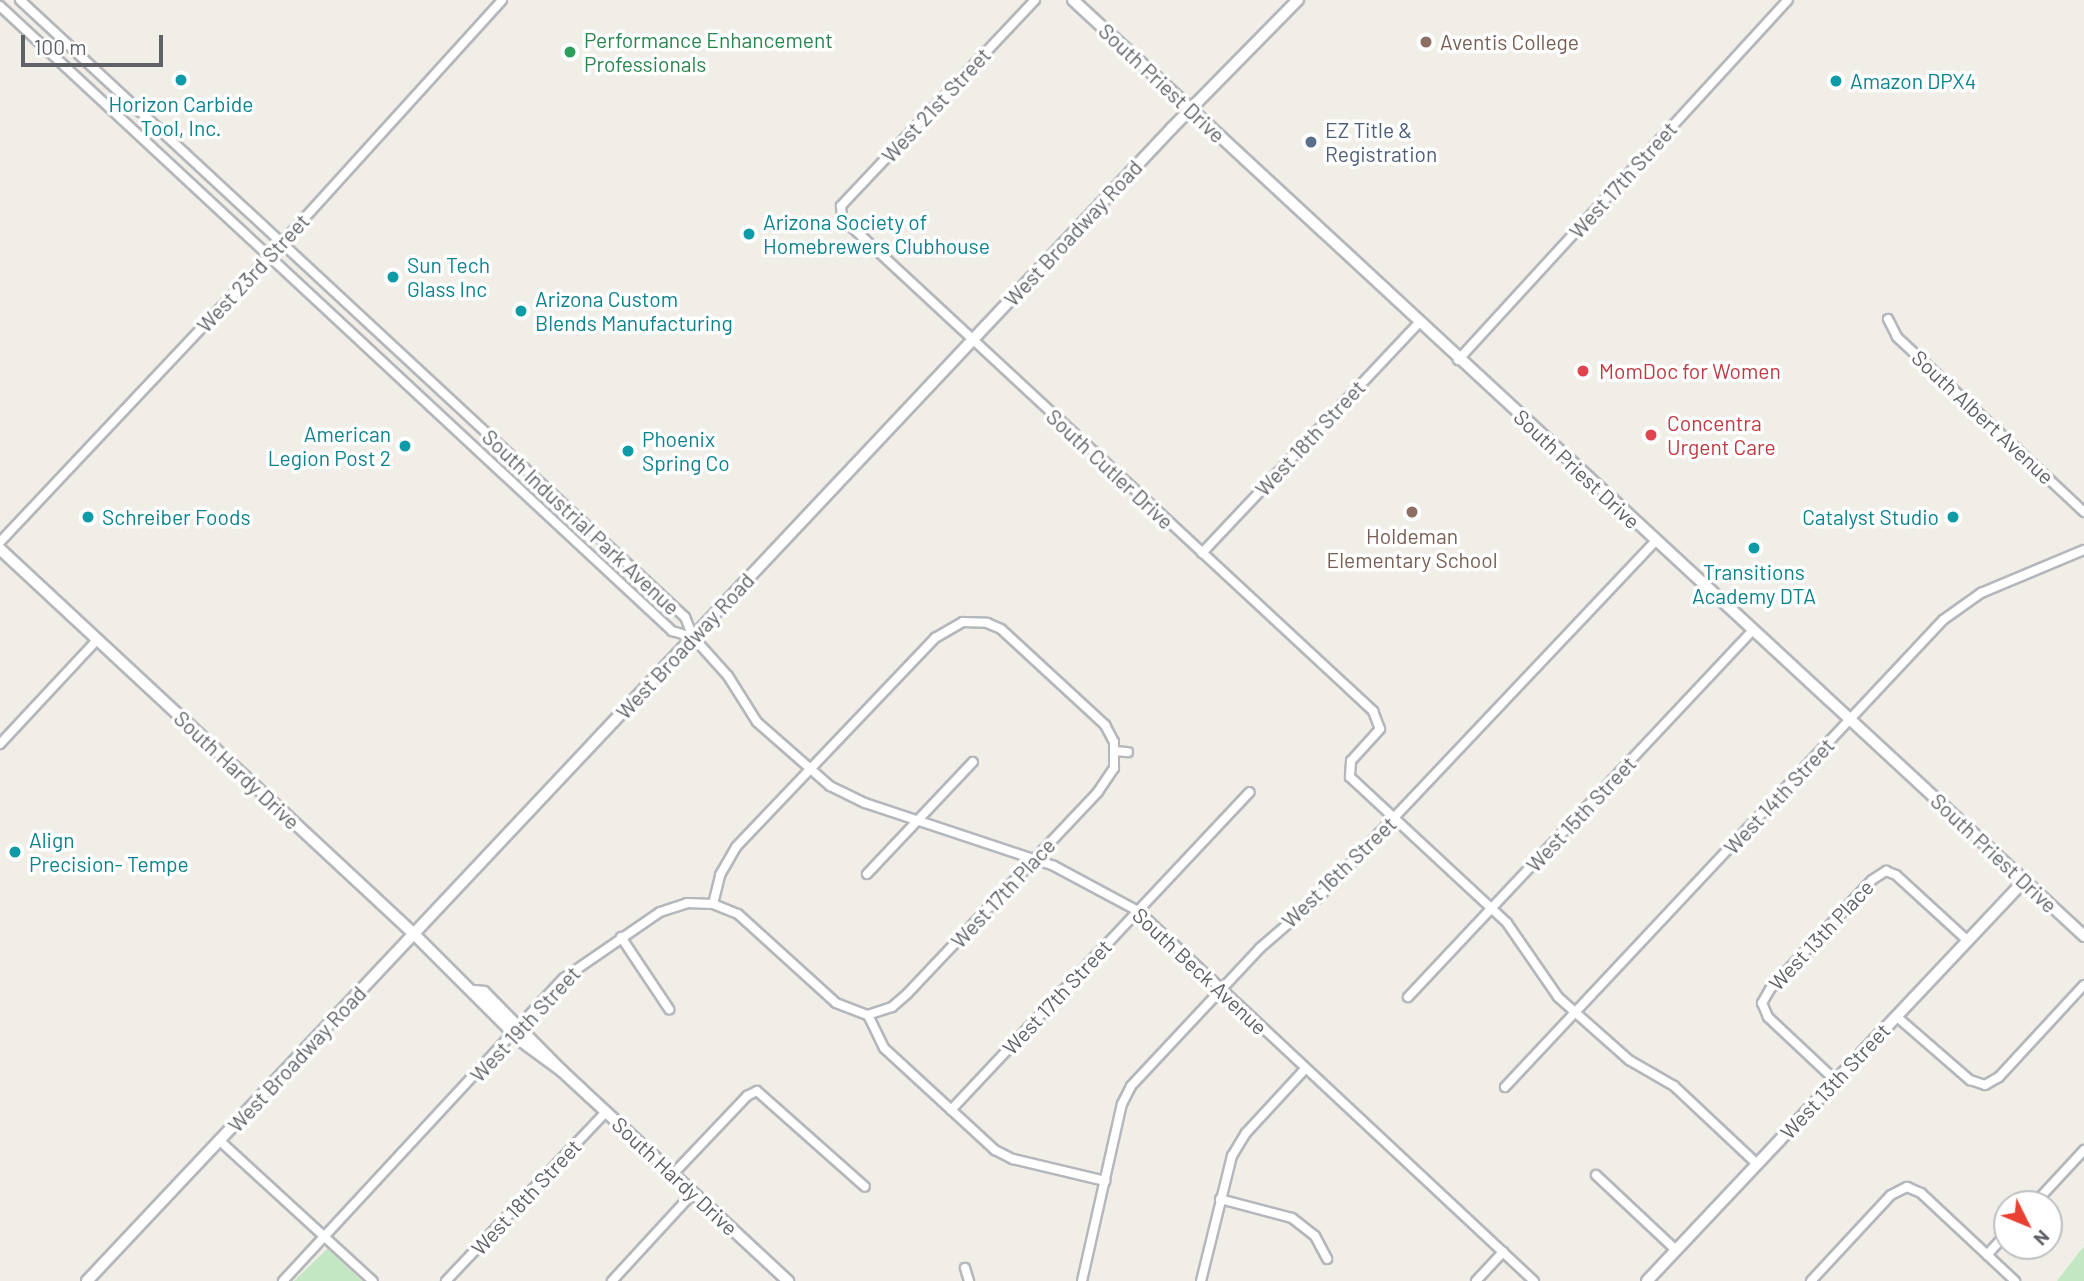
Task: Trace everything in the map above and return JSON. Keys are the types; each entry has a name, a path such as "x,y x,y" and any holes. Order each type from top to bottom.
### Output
{"main road":[{"name":"South Priest Drive","path":"1073,0 1458,360 2084,936"},
{"name":"West Broadway Road","path":"1283,11 1290,0"},
{"name":"West Broadway Road","path":"87,1281 1283,11 1298,0"},
{"name":"South Hardy Drive","path":"0,549 475,991 476,1000 517,1030 788,1281"},
{"name":"West 13th Street","path":"1647,1281 2024,881"}],"street":[{"name":"South Industrial Park Avenue","path":"20,0 685,617 693,637"},
{"name":"West 23rd Street","path":"0,541 269,256 502,0"},
{"name":"West 21st Street","path":"840,212 1035,0"},
{"name":"West 17th Street","path":"1458,360 1788,0"},
{"name":"South Industrial Park Avenue","path":"0,6 672,631 693,637"},
{"name":"South Cutler Drive","path":"840,212 972,341 1373,711 1381,724 1348,770 1353,780 1394,818"},
{"name":"South Albert Avenue","path":"1888,318 1897,337 2084,512"},
{"name":"West 18th Street","path":"1202,553 1419,323"},
{"name":"West 16th Street","path":"1082,1281 1128,1091 1220,990 1269,939 1312,904 1656,541"},
{"name":"West 14th Street","path":"1505,1087 1953,612 1981,593 2084,550"},
{"path":"971,610 972,621"},
{"path":"1105,1181 1006,1157 884,1048 869,1015 836,1003 745,919 713,904 732,853 935,638 953,625 972,621 995,625 1098,718 1116,751 1128,752"},
{"name":"West 15th Street","path":"1408,997 1753,630"},
{"name":"South Beck Avenue","path":"693,637 728,676 757,722 809,771 851,797 1035,859 1089,882 1138,911 1534,1281"},
{"path":"0,744 96,641"},
{"name":"West 17th Place","path":"869,1015 892,1007 907,994 1035,859 1104,785 1116,751"},
{"path":"867,874 973,762"},
{"name":"West 17th Street","path":"951,1110 1250,792"},
{"path":"1394,818 1519,937 1553,990 1576,1013 1629,1060 1674,1086 1757,1164"},
{"name":"West 13th Place","path":"1835,1080 1768,1017 1762,1003 1872,880 1886,871 1900,877 1967,940"},
{"name":"West 19th Street","path":"283,1281 572,971 669,908 713,904"},
{"path":"621,937 669,1009"},
{"path":"1896,1016 1970,1080 1984,1085 1999,1077 2084,985"},
{"path":"1201,1281 1220,1199 1241,1140 1305,1069"},
{"path":"673,1174 747,1096 757,1091 864,1187"},
{"name":"West 18th Street","path":"446,1281 606,1112"},
{"path":"220,1141 373,1281"},
{"path":"2047,1190 2084,1150"},
{"path":"1596,1175 1675,1250"},
{"path":"1811,1281 1891,1195 1907,1187 1917,1190 2015,1281"},
{"path":"612,1281 693,1193"},
{"path":"1220,1199 1292,1218 1320,1241 1327,1259"},
{"path":"1987,1255 1993,1248"},
{"path":"1476,1281 1503,1252"},
{"path":"965,1268 969,1281"}],"green space":[{"path":"2084,1247 2084,1281 2057,1281 2080,1251"},
{"path":"327,1249 330,1251 362,1281 294,1281"}],"place":[{"name":"Aventis College","path":"1426,42"},
{"name":"Performance Enhancement Professionals","path":"570,52"},
{"name":"Horizon Carbide Tool, Inc.","path":"181,80"},
{"name":"Amazon DPX4","path":"1836,81"},
{"name":"EZ Title & Registration","path":"1311,142"},
{"name":"Arizona Society of Homebrewers Clubhouse","path":"749,234"},
{"name":"Sun Tech Glass Inc","path":"393,277"},
{"name":"Arizona Custom Blends Manufacturing","path":"521,311"},
{"name":"MomDoc for Women","path":"1583,371"},
{"name":"Concentra Urgent Care","path":"1651,435"},
{"name":"American Legion Post 2","path":"405,446"},
{"name":"Phoenix Spring Co","path":"628,451"},
{"name":"Holdeman Elementary School","path":"1412,512"},
{"name":"Schreiber Foods","path":"88,517"},
{"name":"Catalyst Studio","path":"1953,517"},
{"name":"Transitions Academy DTA","path":"1754,548"},
{"name":"Align Precision- Tempe","path":"15,852"}]}
